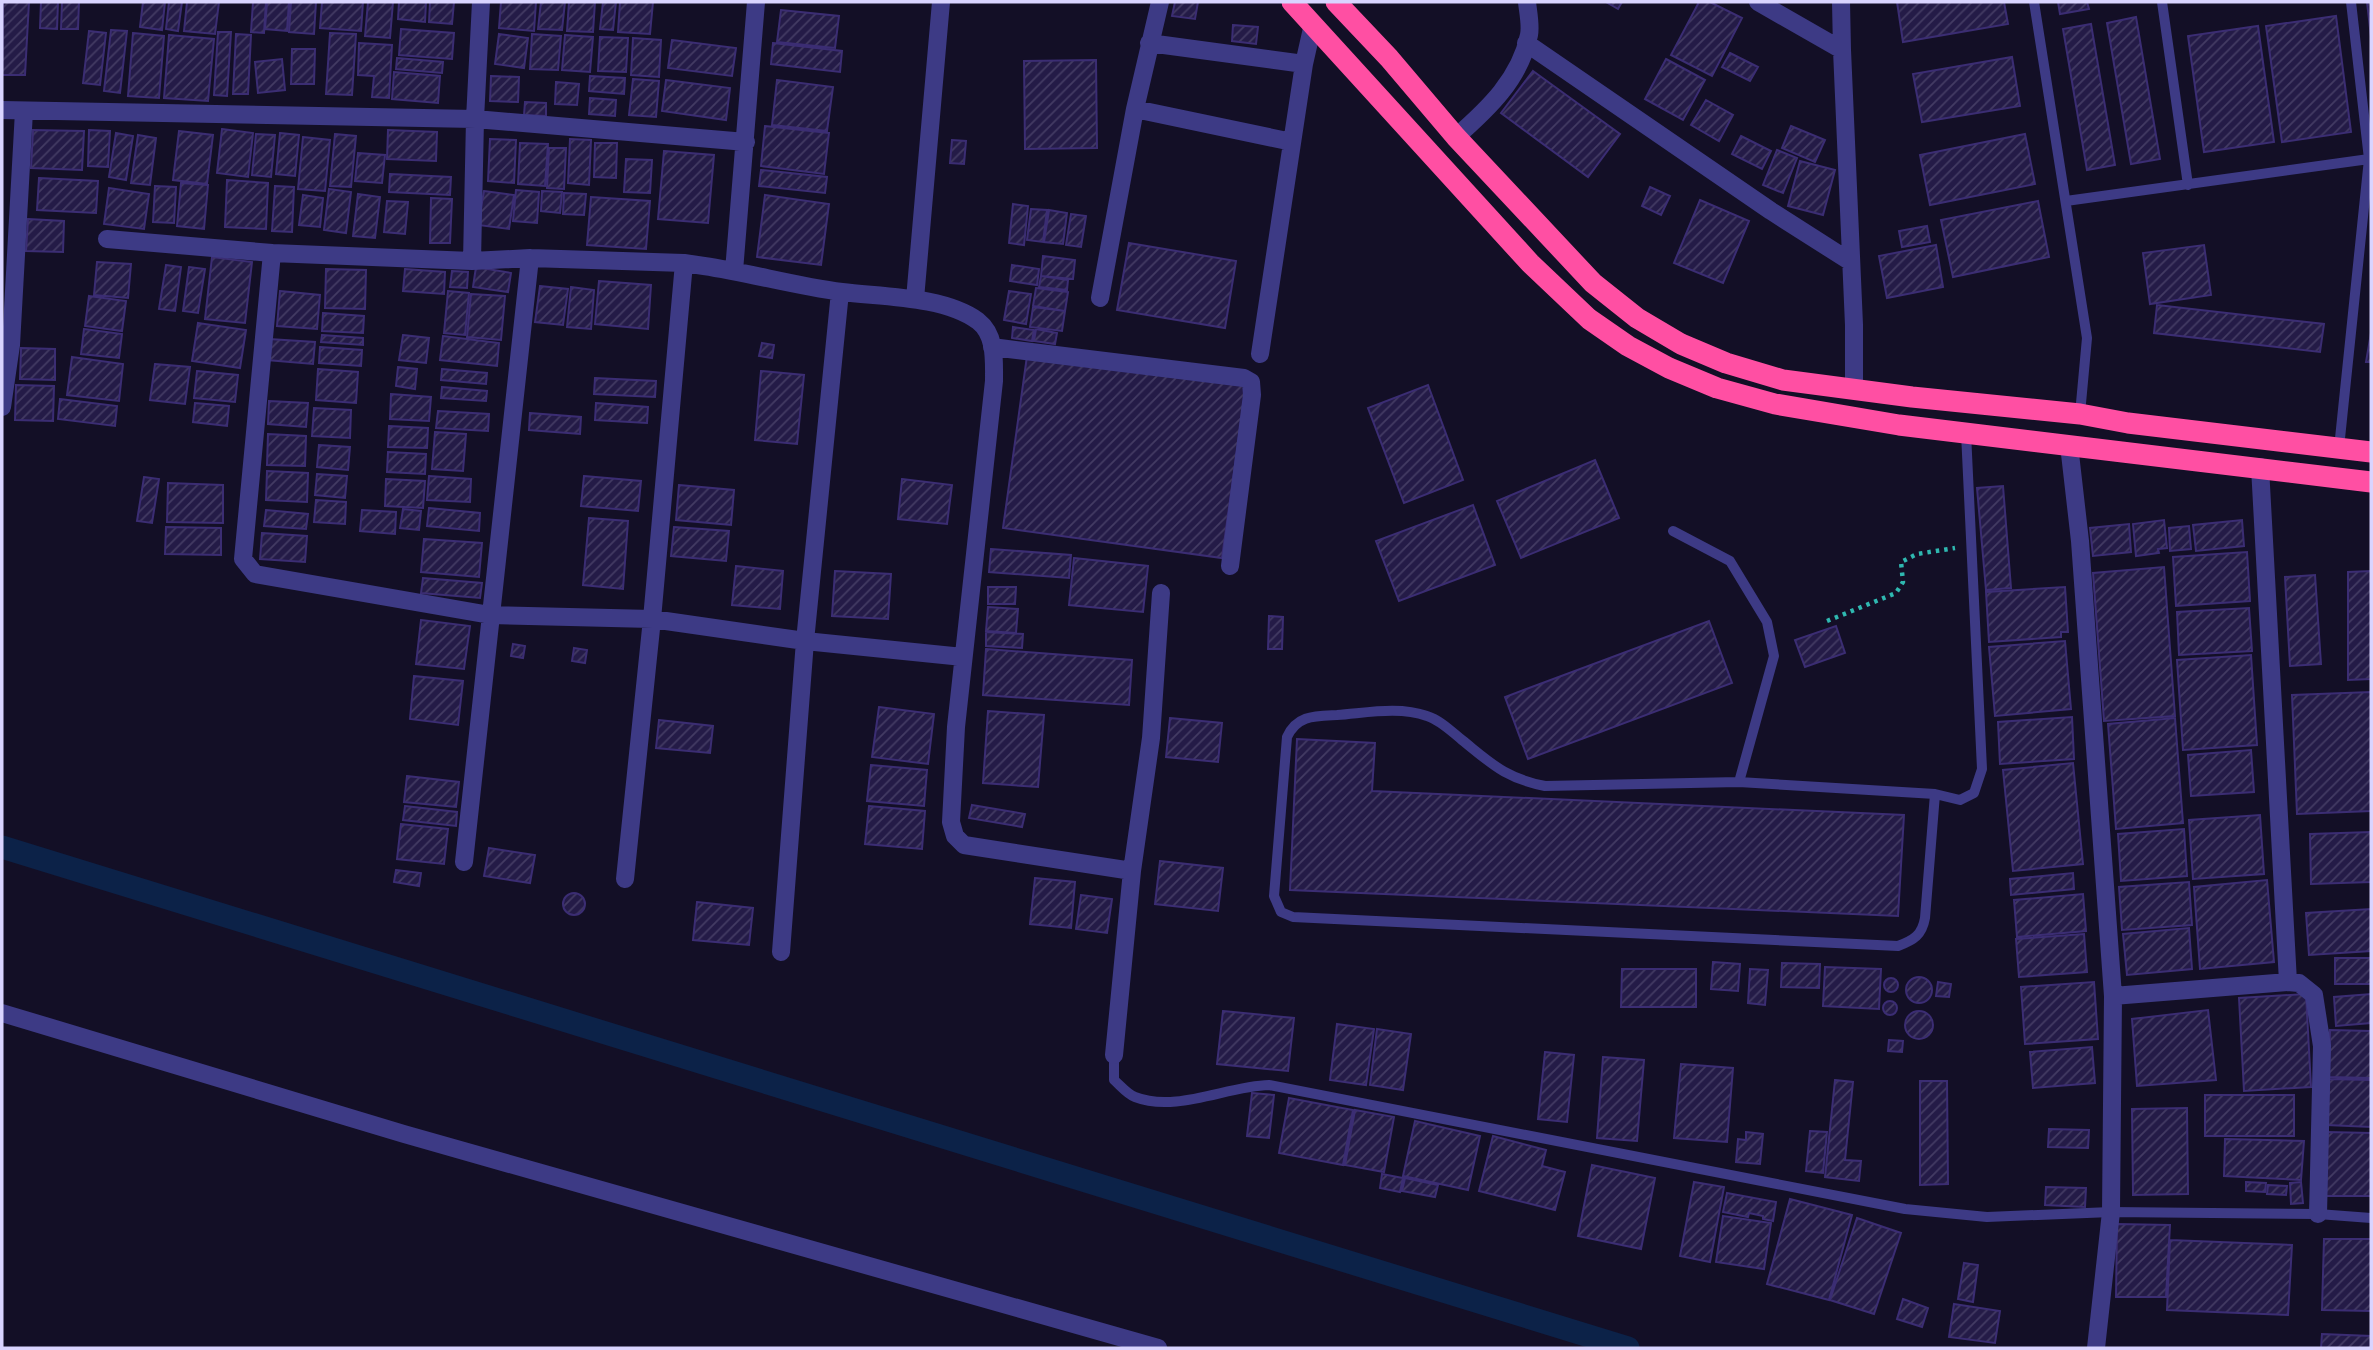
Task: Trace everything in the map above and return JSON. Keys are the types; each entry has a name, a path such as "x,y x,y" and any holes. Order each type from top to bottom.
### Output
{"highway":[{"path":"1292,2 1530,263 1589,318 1628,346 1669,368 1717,388 1775,404 1899,425 2371,482"},
{"path":"1336,2 1389,58 1456,137 1593,283 1637,318 1681,344 1726,363 1783,380 2080,414 2128,424 2371,452"}],"street":[{"path":"472,261 481,2"},
{"path":"734,271 756,2"},
{"path":"915,299 942,2"},
{"path":"1100,298 1135,109 1160,2"},
{"path":"1456,137 1491,106 1518,68 1530,33 1527,2"},
{"path":"1758,2 1842,50"},
{"path":"1840,2 1852,261 1854,389"},
{"path":"1260,354 1304,64 1313,24"},
{"path":"1149,43 1304,64"},
{"path":"1526,43 1771,212 1852,261"},
{"path":"1135,109 1292,142"},
{"path":"2,110 475,119 746,142"},
{"path":"2,407 11,345 24,111"},
{"path":"107,239 271,253 472,261 530,258 684,263 840,292 915,299 959,312 978,322 990,335 994,381 963,657 951,822 956,836 964,845 1132,871"},
{"path":"271,253 243,559 255,574 490,615 652,619 805,641 963,657"},
{"path":"464,862 530,258"},
{"path":"625,878 652,619 684,263"},
{"path":"781,952 805,641 840,292"},
{"path":"992,347 1244,378 1251,382 1252,395 1230,566"},
{"path":"2070,445 2080,541 2113,996 2111,1212 2096,1348"},
{"path":"2260,467 2273,751 2288,982"},
{"path":"1114,1055 1132,871 1151,738 1161,593"},
{"path":"2113,996 2288,982 2299,983 2314,995 2322,1046 2318,1214"},
{"path":"2,1013 404,1134 1158,1348"}],"lane":[{"path":"2034,2 2087,338 2080,414"},
{"path":"2162,2 2188,185"},
{"path":"2339,448 2368,159 2351,2"},
{"path":"2066,201 2368,159"},
{"path":"1935,794 1923,931 1912,941 1898,946 1293,917 1281,912 1274,896 1287,737 1291,729 1305,718 1404,711 1428,716 1498,769 1520,781 1545,786 1739,782 1935,794 1960,800 1974,793 1982,769 1966,433"},
{"path":"1673,531 1730,561 1767,622 1772,639 1774,656 1739,782"},
{"path":"1114,1055 1114,1080 1133,1096 1157,1102 1198,1098 1249,1086 1269,1085 1905,1209 1987,1217 2111,1212 2318,1214 2371,1218"}],"path":[{"path":"1827,621 1896,593 1903,582 1901,562 1917,554 1972,545"}],"building":[{"path":"3,2 29,2 25,75 2,75"},
{"path":"41,2 58,2 57,29 40,28"},
{"path":"62,2 79,2 78,29 61,29"},
{"path":"143,2 165,2 162,30 140,27"},
{"path":"169,2 182,2 178,31 166,29"},
{"path":"187,2 219,2 215,34 184,31"},
{"path":"253,2 266,2 264,33 251,32"},
{"path":"267,2 289,2 287,31 265,29"},
{"path":"291,2 316,2 314,34 289,32"},
{"path":"322,2 363,2 361,31 320,28"},
{"path":"368,2 393,2 390,38 365,36"},
{"path":"399,2 426,2 425,22 398,19"},
{"path":"430,2 454,2 452,24 429,22"},
{"path":"501,2 536,2 534,31 499,28"},
{"path":"541,2 565,2 562,30 538,29"},
{"path":"569,2 595,2 593,32 567,31"},
{"path":"603,2 616,2 613,30 600,29"},
{"path":"620,2 653,2 650,34 618,32"},
{"path":"1175,2 1198,2 1195,19 1172,16"},
{"path":"1606,2 1622,2 1618,9"},
{"path":"1699,2 1710,2 1742,18 1712,76 1671,55"},
{"path":"1897,2 2004,2 2008,24 1903,42"},
{"path":"2058,2 2087,2 2089,9 2060,14"},
{"path":"2367,2 2371,2 2371,37"},
{"path":"781,10 839,16 835,48 777,42"},
{"path":"2336,16 2351,132 2282,142 2266,26"},
{"path":"2136,17 2160,159 2131,164 2107,23"},
{"path":"2091,24 2115,165 2087,170 2063,29"},
{"path":"1233,25 1258,27 1256,44 1232,41"},
{"path":"2258,26 2274,142 2204,152 2188,36"},
{"path":"401,29 454,33 452,59 399,55"},
{"path":"111,30 127,31 120,93 104,91"},
{"path":"89,31 106,33 100,85 83,83"},
{"path":"218,32 231,32 227,96 214,95"},
{"path":"133,33 164,36 159,98 128,96"},
{"path":"330,33 356,34 352,95 326,94"},
{"path":"236,34 251,35 248,94 233,94"},
{"path":"499,34 528,38 524,68 495,64"},
{"path":"532,34 561,36 558,70 530,69"},
{"path":"169,35 214,39 208,101 164,98"},
{"path":"565,35 593,37 590,72 562,70"},
{"path":"600,37 628,38 626,72 598,71"},
{"path":"633,38 661,40 659,77 631,75"},
{"path":"672,40 736,48 732,76 668,68"},
{"path":"359,43 392,45 389,98 372,97 374,76 358,75"},
{"path":"773,43 842,51 840,72 771,64"},
{"path":"292,49 315,49 314,84 291,84"},
{"path":"1730,53 1758,67 1750,81 1722,67"},
{"path":"2012,57 2020,106 1922,122 1913,74"},
{"path":"397,58 443,62 442,73 396,69"},
{"path":"282,59 285,90 258,93 255,62"},
{"path":"1666,59 1705,80 1683,120 1645,99"},
{"path":"1096,60 1097,148 1025,149 1024,61"},
{"path":"1533,71 1620,134 1588,177 1501,113"},
{"path":"394,72 440,76 438,103 392,99"},
{"path":"491,76 519,77 518,102 490,101"},
{"path":"590,76 625,78 624,94 589,91"},
{"path":"633,79 659,81 656,117 629,115"},
{"path":"666,80 730,88 726,120 662,111"},
{"path":"777,80 833,87 827,131 772,125"},
{"path":"556,82 579,84 577,105 555,104"},
{"path":"590,98 616,100 615,116 589,114"},
{"path":"1706,100 1733,115 1719,141 1691,125"},
{"path":"525,102 546,103 546,116 524,115"},
{"path":"765,126 829,133 824,174 761,166"},
{"path":"1791,126 1825,140 1815,162 1782,148"},
{"path":"222,129 253,133 248,177 217,173"},
{"path":"33,130 84,131 82,170 31,168"},
{"path":"89,130 110,131 108,167 88,166"},
{"path":"388,130 437,132 436,161 387,159"},
{"path":"179,131 213,135 207,184 173,180"},
{"path":"116,133 133,136 126,180 109,177"},
{"path":"280,133 299,135 295,176 276,174"},
{"path":"256,134 275,135 271,177 252,175"},
{"path":"335,134 356,136 351,187 330,186"},
{"path":"2025,134 2035,184 1930,205 1920,155"},
{"path":"138,135 156,138 150,185 131,183"},
{"path":"1741,136 1771,151 1762,169 1732,154"},
{"path":"303,137 330,140 325,191 298,189"},
{"path":"490,139 516,140 514,183 488,181"},
{"path":"570,139 591,140 589,185 568,183"},
{"path":"952,140 966,141 964,164 950,163"},
{"path":"520,143 548,144 545,186 518,184"},
{"path":"595,143 617,143 616,178 594,177"},
{"path":"549,148 566,148 564,189 547,188"},
{"path":"1777,150 1797,158 1783,193 1763,185"},
{"path":"664,151 714,155 708,223 658,219"},
{"path":"358,153 385,155 382,183 355,181"},
{"path":"626,159 652,160 650,193 624,192"},
{"path":"1800,161 1835,170 1823,215 1788,206"},
{"path":"761,170 827,177 825,193 759,186"},
{"path":"390,174 451,177 450,195 389,192"},
{"path":"39,178 98,181 96,213 37,210"},
{"path":"227,180 268,183 266,229 225,227"},
{"path":"181,183 208,185 204,229 177,226"},
{"path":"155,186 176,187 174,223 153,222"},
{"path":"275,186 294,187 292,232 272,231"},
{"path":"1650,187 1670,196 1661,215 1642,206"},
{"path":"109,188 149,194 144,229 104,224"},
{"path":"329,189 351,192 346,233 324,230"},
{"path":"516,190 539,192 537,223 513,221"},
{"path":"484,191 514,195 509,229 478,225"},
{"path":"542,191 562,192 560,213 541,211"},
{"path":"564,193 586,194 584,215 563,214"},
{"path":"358,194 380,197 375,238 353,236"},
{"path":"303,195 323,198 320,227 299,225"},
{"path":"765,195 829,204 821,265 757,257"},
{"path":"591,197 650,201 646,249 587,245"},
{"path":"431,198 452,199 450,243 430,243"},
{"path":"1700,200 1749,221 1723,283 1674,263"},
{"path":"387,201 408,202 405,234 384,232"},
{"path":"2038,201 2049,257 1953,277 1941,220"},
{"path":"1013,204 1028,206 1024,245 1009,243"},
{"path":"1031,209 1047,210 1043,242 1027,240"},
{"path":"1049,210 1067,213 1063,244 1044,242"},
{"path":"1071,214 1086,216 1081,247 1066,245"},
{"path":"28,219 64,221 63,252 26,251"},
{"path":"1927,226 1930,242 1902,247 1899,231"},
{"path":"1129,243 1236,261 1225,328 1117,310"},
{"path":"1936,245 1943,287 1887,298 1879,256"},
{"path":"2204,245 2211,295 2150,304 2143,253"},
{"path":"1043,256 1075,260 1073,279 1041,276"},
{"path":"212,257 252,262 245,323 205,319"},
{"path":"97,262 131,264 128,298 94,295"},
{"path":"166,265 181,267 175,311 159,309"},
{"path":"1012,265 1039,269 1037,285 1010,281"},
{"path":"189,267 205,269 198,313 183,311"},
{"path":"476,267 511,273 508,292 473,287"},
{"path":"326,269 366,270 365,309 325,308"},
{"path":"405,269 445,272 444,294 403,291"},
{"path":"452,271 468,272 467,288 450,287"},
{"path":"1041,276 1068,280 1067,290 1039,287"},
{"path":"599,281 651,285 648,329 595,324"},
{"path":"540,286 568,289 563,325 535,322"},
{"path":"571,287 594,290 591,329 567,327"},
{"path":"1036,288 1068,292 1065,311 1033,306"},
{"path":"280,291 320,295 317,329 277,326"},
{"path":"448,291 469,293 465,335 444,333"},
{"path":"1009,291 1031,294 1026,324 1004,320"},
{"path":"471,294 505,296 501,340 467,337"},
{"path":"89,296 126,301 122,331 85,326"},
{"path":"2157,305 2324,324 2320,352 2154,333"},
{"path":"1033,307 1065,311 1062,331 1030,327"},
{"path":"323,313 364,316 363,333 322,331"},
{"path":"198,323 246,330 240,368 192,361"},
{"path":"1013,327 1034,330 1032,341 1012,338"},
{"path":"84,329 122,334 119,358 81,354"},
{"path":"1036,329 1057,333 1055,344 1034,341"},
{"path":"2371,333 2371,362 2366,362"},
{"path":"322,335 363,338 363,345 321,342"},
{"path":"403,335 429,338 426,363 399,360"},
{"path":"443,336 499,343 497,366 440,360"},
{"path":"269,339 315,342 313,364 267,360"},
{"path":"762,343 774,345 772,358 759,356"},
{"path":"320,347 362,350 361,366 319,363"},
{"path":"21,348 55,349 55,380 20,379"},
{"path":"1027,356 1246,386 1222,558 1003,528"},
{"path":"72,357 123,364 119,401 67,395"},
{"path":"155,364 190,367 185,404 150,400"},
{"path":"398,367 417,369 415,389 396,386"},
{"path":"318,369 358,372 356,403 316,400"},
{"path":"442,369 487,373 486,384 441,380"},
{"path":"197,371 238,375 235,402 194,398"},
{"path":"761,371 804,375 797,444 755,440"},
{"path":"595,378 656,381 655,397 594,394"},
{"path":"16,385 54,386 53,421 15,420"},
{"path":"1428,385 1463,480 1404,503 1368,408"},
{"path":"442,387 487,391 486,401 441,398"},
{"path":"391,394 431,397 429,421 390,419"},
{"path":"60,399 117,406 115,426 58,419"},
{"path":"269,401 308,403 306,427 268,424"},
{"path":"195,403 229,406 227,426 193,422"},
{"path":"596,403 648,407 647,423 595,420"},
{"path":"314,408 351,410 350,438 312,436"},
{"path":"438,411 489,414 488,431 436,428"},
{"path":"530,413 581,417 580,434 529,430"},
{"path":"389,426 428,428 427,448 388,447"},
{"path":"435,432 466,434 463,471 432,469"},
{"path":"268,434 306,436 305,466 267,465"},
{"path":"319,445 350,447 348,470 317,467"},
{"path":"388,452 426,454 425,474 387,472"},
{"path":"1595,460 1619,518 1521,558 1497,501"},
{"path":"267,471 308,473 307,502 266,500"},
{"path":"317,474 347,476 345,498 315,495"},
{"path":"429,476 471,479 470,502 427,500"},
{"path":"584,476 641,481 638,511 581,506"},
{"path":"144,477 159,479 152,523 137,521"},
{"path":"386,479 425,481 423,508 385,506"},
{"path":"902,479 952,485 947,524 898,519"},
{"path":"168,483 223,485 223,523 167,522"},
{"path":"679,485 734,490 731,525 676,520"},
{"path":"2003,486 2011,588 1986,590 1977,488"},
{"path":"316,500 346,502 345,524 314,522"},
{"path":"1473,505 1495,565 1399,601 1376,541"},
{"path":"429,508 480,513 479,531 427,526"},
{"path":"403,509 421,511 419,530 400,528"},
{"path":"266,510 308,514 306,529 264,526"},
{"path":"362,510 396,512 395,534 360,531"},
{"path":"589,518 628,521 623,589 583,585"},
{"path":"2164,520 2167,548 2158,549 2159,553 2136,556 2133,524"},
{"path":"2242,520 2244,546 2196,551 2193,525"},
{"path":"2129,524 2131,552 2093,556 2090,528"},
{"path":"2189,526 2191,549 2170,551 2169,528"},
{"path":"166,527 221,528 221,555 165,554"},
{"path":"674,527 729,531 726,561 671,556"},
{"path":"262,533 307,536 305,562 260,559"},
{"path":"424,539 482,543 479,577 421,572"},
{"path":"991,549 1071,555 1069,578 989,572"},
{"path":"2247,552 2250,601 2176,606 2173,557"},
{"path":"1074,558 1148,566 1143,612 1069,605"},
{"path":"736,566 783,571 780,609 732,605"},
{"path":"2164,567 2175,716 2104,721 2093,573"},
{"path":"835,571 891,574 888,619 832,616"},
{"path":"2371,571 2371,679 2348,680 2348,572"},
{"path":"2315,575 2321,664 2290,666 2285,577"},
{"path":"423,578 482,583 480,598 421,593"},
{"path":"988,587 1016,587 1015,604 988,604"},
{"path":"2065,587 2068,632 2061,632 2061,637 1989,642 1986,592"},
{"path":"988,607 1018,609 1016,633 986,631"},
{"path":"2249,608 2252,651 2179,655 2177,612"},
{"path":"1269,616 1283,617 1282,649 1268,649"},
{"path":"421,620 470,626 464,669 416,664"},
{"path":"1709,621 1732,683 1528,759 1505,697"},
{"path":"1836,626 1845,653 1805,667 1795,640"},
{"path":"986,632 1023,634 1022,648 986,646"},
{"path":"2065,641 2071,709 1995,716 1989,647"},
{"path":"513,644 525,646 523,658 511,656"},
{"path":"574,648 587,650 585,663 572,661"},
{"path":"986,649 1132,660 1129,705 983,695"},
{"path":"2251,655 2257,745 2183,750 2177,660"},
{"path":"414,676 463,681 458,725 410,719"},
{"path":"2371,692 2371,811 2297,814 2292,695"},
{"path":"879,707 934,714 928,764 872,757"},
{"path":"988,711 1044,715 1038,787 983,783"},
{"path":"2072,717 2074,759 2000,764 1998,722"},
{"path":"1170,718 1222,723 1218,762 1166,757"},
{"path":"2175,718 2183,823 2116,829 2108,724"},
{"path":"659,720 713,726 710,753 656,748"},
{"path":"1297,739 1375,743 1372,791 1904,815 1898,916 1290,890"},
{"path":"2251,750 2254,792 2191,796 2188,755"},
{"path":"2073,763 2083,864 2013,871 2003,770"},
{"path":"871,765 927,770 924,806 867,801"},
{"path":"407,776 459,782 456,807 404,802"},
{"path":"972,805 1025,814 1022,827 969,818"},
{"path":"405,806 457,812 456,826 403,820"},
{"path":"869,806 925,811 922,849 865,844"},
{"path":"2260,815 2264,874 2193,879 2189,820"},
{"path":"401,824 448,829 444,864 397,859"},
{"path":"2184,829 2187,876 2121,881 2118,834"},
{"path":"2371,832 2371,882 2311,884 2310,834"},
{"path":"489,848 535,855 530,883 484,876"},
{"path":"1160,861 1223,868 1218,911 1155,904"},
{"path":"396,870 421,873 419,886 394,882"},
{"path":"2073,873 2074,889 2011,895 2010,879"},
{"path":"1035,878 1075,882 1071,928 1030,924"},
{"path":"2267,880 2274,962 2200,969 2194,887"},
{"path":"2189,882 2192,925 2122,930 2119,887"},
{"path":"574,893 582,896 585,904 582,912 574,915 566,912 563,904 566,896"},
{"path":"2083,894 2086,931 2017,937 2014,900"},
{"path":"1081,895 1112,899 1107,933 1076,929"},
{"path":"697,902 753,908 749,945 693,940"},
{"path":"2371,909 2371,951 2309,955 2306,913"},
{"path":"2189,928 2192,969 2127,975 2123,934"},
{"path":"2084,934 2087,972 2019,977 2016,939"},
{"path":"2335,958 2371,958 2371,984 2335,984"},
{"path":"1713,962 1740,964 1738,991 1711,989"},
{"path":"1782,963 1820,964 1819,988 1781,987"},
{"path":"1825,967 1881,969 1879,1009 1823,1006"},
{"path":"1622,969 1696,969 1696,1007 1621,1007"},
{"path":"1750,969 1768,970 1765,1005 1748,1003"},
{"path":"1919,977 1928,981 1932,990 1928,999 1919,1003 1910,999 1906,990 1910,981"},
{"path":"1891,978 1896,980 1896,990 1891,992 1886,990 1884,985 1886,980"},
{"path":"1938,982 1951,984 1949,997 1936,996"},
{"path":"2094,982 2098,1039 2025,1044 2021,987"},
{"path":"2306,994 2311,1087 2244,1091 2239,998"},
{"path":"2371,994 2371,1023 2336,1026 2334,997"},
{"path":"1887,1001 1893,1001 1897,1008 1893,1015 1887,1015 1883,1011 1883,1005"},
{"path":"2208,1010 2216,1080 2137,1086 2132,1019"},
{"path":"1223,1011 1294,1018 1288,1071 1217,1064"},
{"path":"1919,1011 1929,1015 1933,1025 1929,1035 1919,1039 1909,1035 1905,1025 1909,1015"},
{"path":"1337,1024 1374,1029 1366,1085 1330,1080"},
{"path":"1377,1029 1411,1034 1403,1090 1370,1085"},
{"path":"2330,1030 2371,1031 2371,1078 2329,1077"},
{"path":"1889,1040 1903,1041 1902,1052 1888,1051"},
{"path":"2092,1047 2095,1083 2033,1088 2030,1052"},
{"path":"1545,1052 1574,1055 1567,1122 1538,1119"},
{"path":"1603,1057 1644,1060 1637,1141 1597,1138"},
{"path":"1681,1064 1733,1068 1727,1142 1674,1138"},
{"path":"2329,1079 2371,1080 2371,1127 2327,1125"},
{"path":"1835,1080 1853,1082 1845,1160 1861,1161 1859,1181 1825,1177"},
{"path":"1920,1081 1947,1081 1948,1184 1920,1185"},
{"path":"1252,1093 1274,1095 1269,1138 1247,1136"},
{"path":"2205,1095 2294,1095 2294,1136 2205,1136"},
{"path":"1289,1098 1353,1110 1343,1165 1279,1153"},
{"path":"2187,1108 2188,1194 2133,1195 2132,1109"},
{"path":"1355,1110 1394,1117 1384,1172 1345,1165"},
{"path":"1415,1121 1480,1136 1468,1190 1403,1176"},
{"path":"2049,1129 2089,1130 2088,1148 2048,1147"},
{"path":"1810,1131 1827,1132 1823,1173 1806,1171"},
{"path":"1746,1132 1763,1134 1760,1164 1736,1162 1738,1139 1746,1140"},
{"path":"2327,1132 2371,1133 2371,1196 2326,1196"},
{"path":"1493,1136 1546,1150 1542,1166 1565,1172 1555,1210 1479,1191"},
{"path":"2225,1139 2304,1141 2301,1180 2224,1176"},
{"path":"1592,1165 1655,1178 1641,1249 1578,1236"},
{"path":"1382,1174 1403,1178 1400,1192 1380,1188"},
{"path":"1405,1178 1438,1185 1435,1197 1402,1191"},
{"path":"1694,1182 1724,1187 1710,1262 1680,1256"},
{"path":"2246,1182 2266,1183 2265,1192 2246,1191"},
{"path":"2301,1182 2303,1203 2291,1204 2290,1183"},
{"path":"2268,1185 2287,1186 2286,1195 2267,1194"},
{"path":"2046,1187 2086,1188 2085,1207 2045,1205"},
{"path":"1727,1193 1776,1202 1773,1221 1749,1213 1748,1217 1723,1212"},
{"path":"1790,1199 1852,1215 1829,1300 1767,1284"},
{"path":"1723,1216 1771,1223 1764,1269 1716,1262"},
{"path":"1857,1218 1901,1233 1874,1314 1830,1300"},
{"path":"2117,1224 2170,1225 2166,1297 2116,1297"},
{"path":"2324,1239 2371,1239 2371,1311 2322,1310"},
{"path":"2170,1240 2292,1245 2288,1315 2167,1310"},
{"path":"1964,1263 1978,1265 1973,1302 1958,1299"},
{"path":"1903,1299 1928,1308 1922,1327 1897,1319"},
{"path":"1954,1304 2000,1311 1995,1343 1949,1337"},
{"path":"2322,1334 2371,1336 2371,1348 2321,1348"}],"waterway":[{"path":"2,847 1628,1348"}]}
